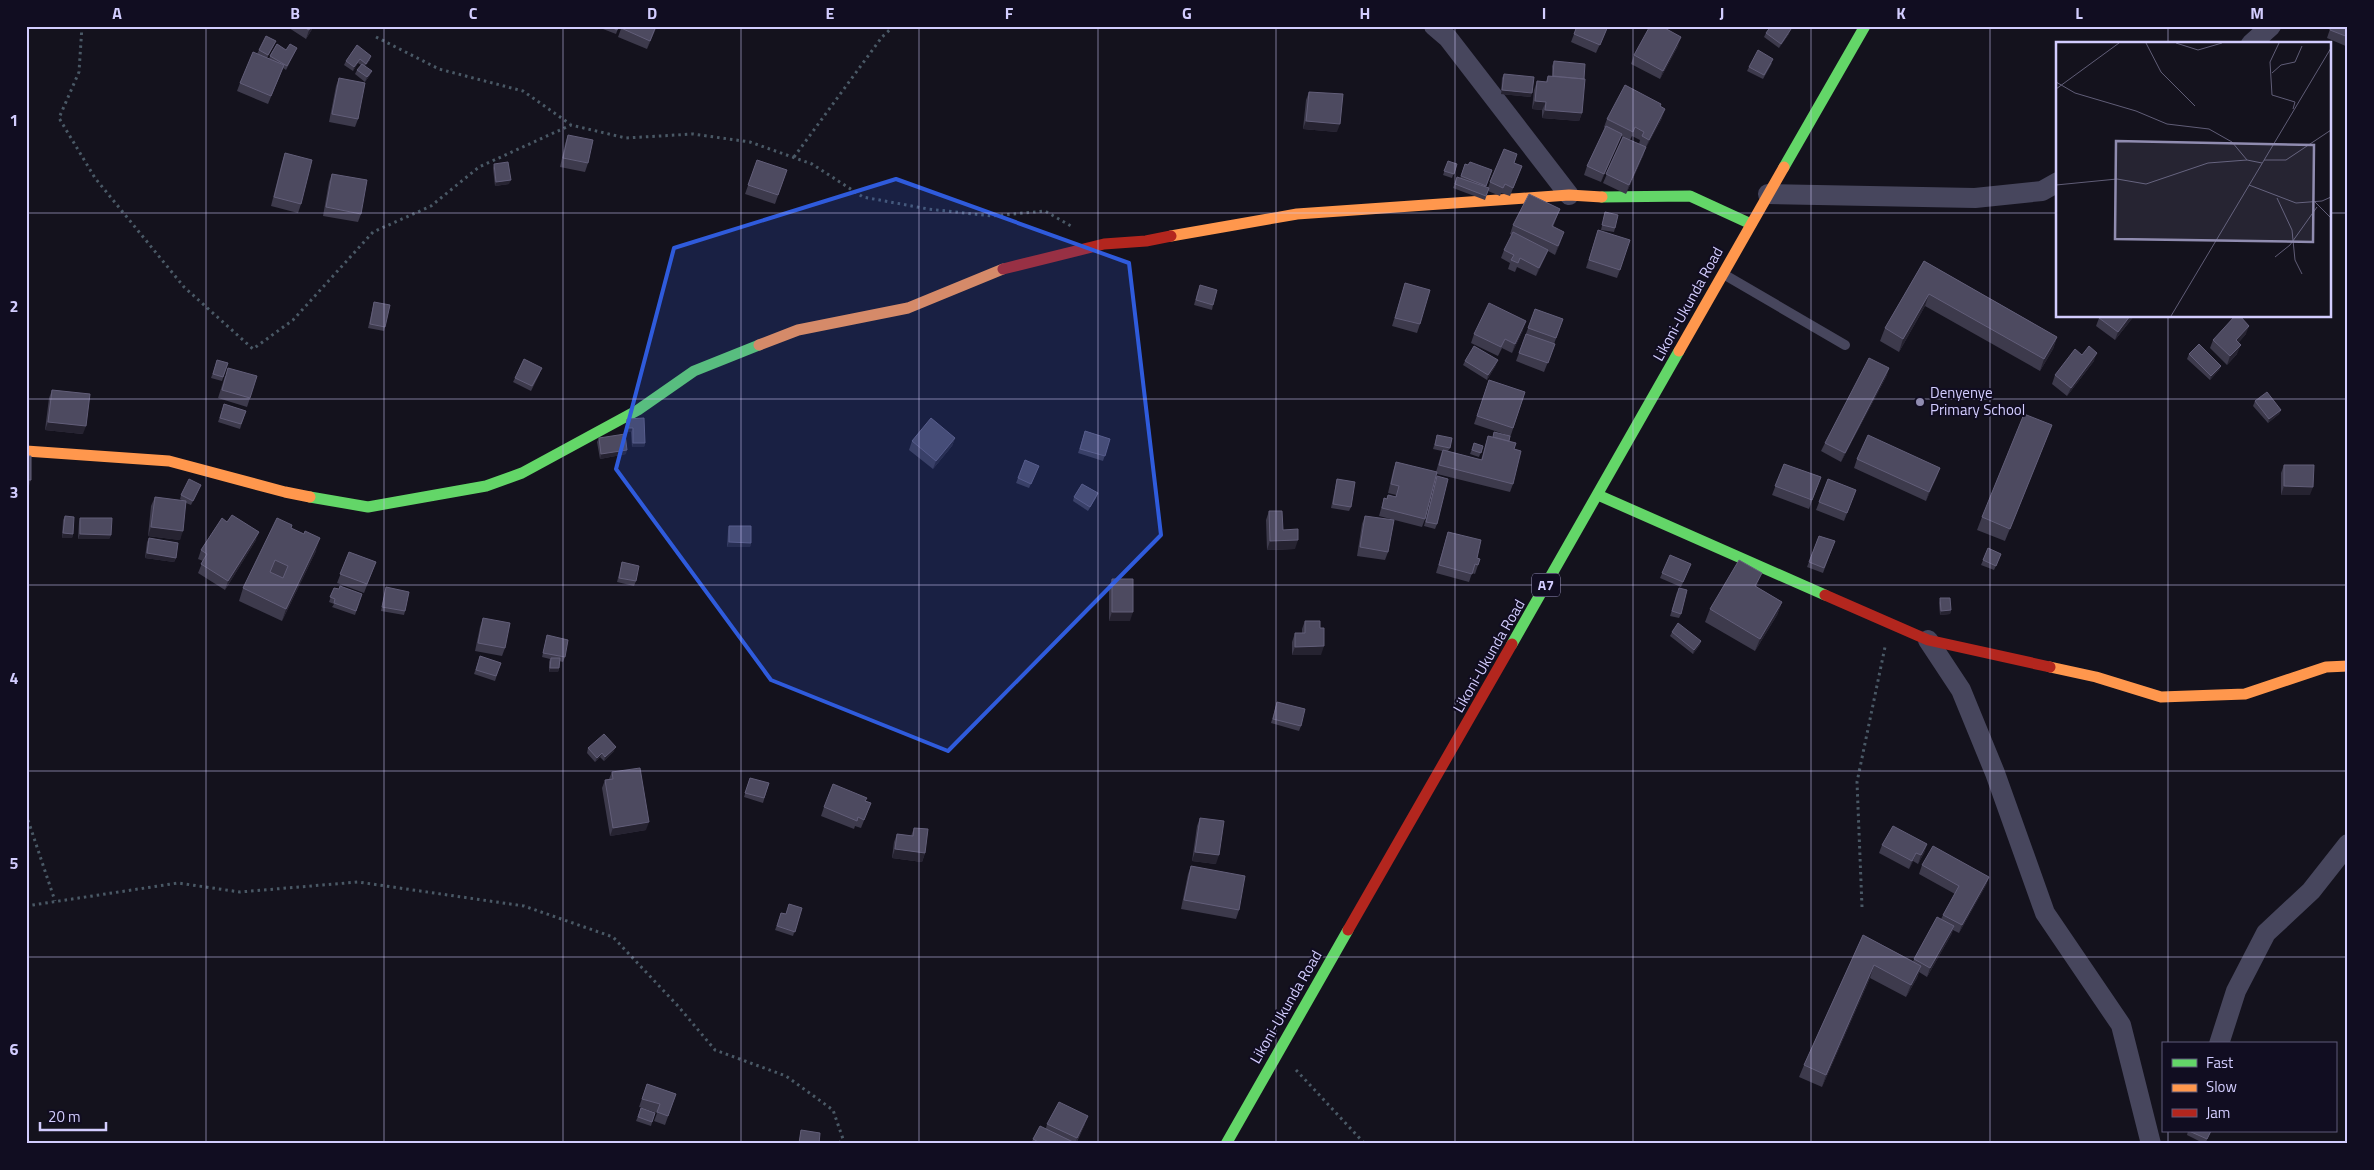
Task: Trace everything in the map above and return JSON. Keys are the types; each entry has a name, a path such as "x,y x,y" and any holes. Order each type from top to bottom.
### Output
{"main road":[{"name":"Likoni-Ukunda Road","path":"1226,1144 1598,496 1722,274 1866,26"},
{"path":"26,451 169,461 285,492 368,507 486,486 522,473 630,414 694,371 798,330 908,308 998,270 1104,244 1146,241 1297,214 1568,195 1622,198 1690,196 1751,224"},
{"path":"1598,496 1928,640 2096,677 2161,697 2244,694 2326,667 2348,666"}],"street":[{"path":"1434,26 1448,38 1568,195"},
{"path":"2253,42 2271,26"},
{"path":"1768,194 1975,198 2042,191 2056,183"},
{"path":"1928,640 1961,690 1995,773 2045,913 2121,1025 2152,1136"},
{"path":"2220,1042 2236,991 2266,933 2311,891 2348,844"}],"lane":[{"path":"1722,274 1845,345"}],"path":[{"path":"82,26 79,72 58,118 95,178 184,287 253,349 293,320 373,232 430,206 479,167 571,125"},
{"path":"794,157 882,37 894,26"},
{"path":"376,37 439,69 523,91 571,125 626,138 693,134 750,142 812,164 863,197 928,209 992,216 1045,211 1104,244"},
{"path":"1862,907 1856,782 1890,624"},
{"path":"26,814 55,901"},
{"path":"26,906 178,883 240,892 358,882 524,906 613,937 678,1006 715,1050 786,1076 832,1110 843,1139 838,1144"},
{"path":"1278,1051 1364,1144"}],"highlighted area":[{"path":"896,179 1129,263 1161,535 948,751 771,680 616,469 674,248"}],"building":[{"path":"302,26 311,26 309,30"},
{"path":"609,26 619,26 617,30"},
{"path":"622,26 656,26 650,41 621,28"},
{"path":"1577,26 1608,26 1600,45 1574,34"},
{"path":"1650,26 1661,26 1681,37 1663,71 1634,55"},
{"path":"1771,26 1786,26 1791,29 1781,44 1766,33"},
{"path":"2331,26 2348,26 2348,37 2330,30"},
{"path":"266,36 276,41 268,55 259,50"},
{"path":"277,44 286,50 290,44 297,48 287,66 270,56"},
{"path":"357,45 371,56 366,64 360,59 354,67 346,61"},
{"path":"1758,50 1773,59 1764,75 1749,67"},
{"path":"253,52 284,65 271,96 240,83"},
{"path":"1554,61 1585,64 1584,79 1553,76"},
{"path":"362,64 372,71 367,77 357,70"},
{"path":"1504,74 1534,77 1532,93 1502,90"},
{"path":"1548,76 1585,79 1582,113 1545,110 1546,102 1535,101 1537,81 1547,82"},
{"path":"339,78 365,83 358,119 332,114"},
{"path":"1625,85 1661,104 1660,106 1665,109 1649,140 1642,136 1644,132 1635,127 1633,132 1607,119"},
{"path":"1309,92 1343,94 1340,124 1306,121"},
{"path":"1606,126 1622,134 1604,174 1587,166"},
{"path":"568,135 593,140 588,163 563,158"},
{"path":"1623,137 1646,147 1629,185 1606,174"},
{"path":"1504,149 1517,154 1514,163 1522,166 1513,188 1505,184 1503,188 1490,182"},
{"path":"285,153 312,160 301,204 274,197"},
{"path":"757,160 787,170 778,195 748,185"},
{"path":"1448,161 1457,164 1454,174 1444,171"},
{"path":"508,162 511,180 496,182 494,164"},
{"path":"1470,162 1492,170 1486,186 1461,176 1465,164 1468,165"},
{"path":"332,174 367,180 361,214 326,207"},
{"path":"1457,177 1489,188 1486,196 1455,184"},
{"path":"1529,194 1560,209 1552,226 1564,232 1558,246 1513,225"},
{"path":"1605,212 1618,215 1615,228 1602,225"},
{"path":"1598,230 1630,240 1620,270 1589,260"},
{"path":"1513,232 1548,250 1539,268 1520,258 1518,263 1511,260 1514,255 1504,250"},
{"path":"1924,261 2057,337 2044,359 1929,294 1903,339 1885,328"},
{"path":"1405,283 1430,290 1420,324 1395,318"},
{"path":"1200,285 1217,290 1213,305 1196,300"},
{"path":"374,302 390,305 385,327 370,324"},
{"path":"1489,303 1526,321 1515,344 1505,339 1501,347 1474,334"},
{"path":"1535,309 1563,319 1556,338 1528,328"},
{"path":"2099,318 2128,318 2118,332"},
{"path":"2233,318 2242,318 2249,326 2236,340 2241,345 2230,356 2213,340"},
{"path":"1526,334 1555,344 1548,363 1519,353"},
{"path":"2199,344 2221,366 2211,376 2189,354"},
{"path":"1474,346 1498,360 1488,375 1465,361"},
{"path":"2089,346 2097,353 2071,388 2055,375 2075,349 2082,355"},
{"path":"1869,358 1889,368 1845,453 1825,443"},
{"path":"524,359 542,368 532,386 515,378"},
{"path":"217,360 228,363 223,377 213,374"},
{"path":"228,368 257,376 250,398 222,390"},
{"path":"1489,380 1525,392 1513,428 1477,416"},
{"path":"52,390 90,394 86,426 48,422"},
{"path":"2267,392 2281,410 2269,419 2255,401"},
{"path":"224,404 246,411 241,424 220,418"},
{"path":"2024,414 2052,425 2010,529 1982,517"},
{"path":"644,418 645,443 633,443 633,428 628,428 627,419"},
{"path":"931,418 955,438 936,461 912,441"},
{"path":"1085,431 1110,439 1105,456 1080,449"},
{"path":"1494,432 1510,436 1509,441 1493,437"},
{"path":"625,434 627,450 601,454 599,438"},
{"path":"1437,435 1452,438 1450,448 1435,445"},
{"path":"1868,435 1940,468 1929,492 1857,459"},
{"path":"1488,436 1516,443 1514,449 1521,451 1513,484 1439,465 1443,450 1482,460"},
{"path":"1474,443 1483,446 1481,453 1472,450"},
{"path":"26,456 31,456 31,480 26,480"},
{"path":"1025,460 1039,466 1031,484 1018,478"},
{"path":"1396,462 1437,472 1425,519 1382,508 1384,498 1387,499 1388,495 1396,497 1399,486 1391,484"},
{"path":"1784,464 1821,477 1812,500 1775,486"},
{"path":"2284,465 2314,465 2313,487 2284,486"},
{"path":"1437,476 1448,479 1437,524 1426,522"},
{"path":"189,479 201,485 193,501 181,495"},
{"path":"1337,479 1355,482 1351,507 1333,504"},
{"path":"1828,479 1856,490 1847,513 1819,502"},
{"path":"1082,484 1098,493 1090,507 1074,497"},
{"path":"155,497 186,501 183,531 151,527"},
{"path":"1269,511 1282,511 1283,530 1298,529 1298,540 1270,541"},
{"path":"232,515 259,532 228,581 201,564 207,554 201,550 222,518 227,522"},
{"path":"65,516 74,517 73,534 63,533"},
{"path":"1365,516 1394,520 1388,552 1360,547"},
{"path":"80,518 112,518 111,535 80,534"},
{"path":"277,518 292,525 291,528 304,534 305,531 320,538 286,609 243,588","holes":["275,560 288,566 283,578 270,572"]},
{"path":"729,526 751,526 751,543 729,542"},
{"path":"1448,532 1481,540 1477,558 1480,559 1478,565 1475,564 1472,574 1439,565"},
{"path":"1819,536 1835,541 1824,568 1809,562"},
{"path":"149,538 178,543 176,558 147,553"},
{"path":"1988,548 2001,554 1996,566 1983,560"},
{"path":"349,552 376,562 367,584 340,574"},
{"path":"1670,555 1691,564 1683,582 1662,573"},
{"path":"1739,560 1762,573 1755,586 1782,602 1760,639 1710,609"},
{"path":"622,562 639,566 636,581 619,578"},
{"path":"1112,579 1133,579 1133,612 1112,612"},
{"path":"340,586 362,594 356,611 334,603 335,599 330,597 334,588 339,589"},
{"path":"386,587 409,592 405,611 382,607"},
{"path":"1679,588 1687,590 1681,614 1672,611"},
{"path":"1940,598 1950,598 1951,610 1941,611"},
{"path":"483,618 510,623 505,648 478,643"},
{"path":"1305,621 1320,621 1320,628 1324,628 1324,646 1295,647 1295,633 1305,633"},
{"path":"1678,623 1701,641 1694,650 1672,632"},
{"path":"547,635 568,640 565,657 543,653"},
{"path":"480,656 501,663 496,676 476,670"},
{"path":"551,658 560,658 559,668 550,668"},
{"path":"1277,702 1305,709 1301,726 1273,719"},
{"path":"604,734 616,747 605,757 602,753 597,758 588,748"},
{"path":"640,768 649,822 613,828 605,780 613,779 612,772"},
{"path":"750,778 769,783 764,798 745,793"},
{"path":"833,784 867,798 865,801 871,803 864,820 858,817 857,821 824,807"},
{"path":"1200,818 1224,821 1219,855 1195,852"},
{"path":"1893,826 1927,844 1921,855 1916,853 1912,861 1882,845"},
{"path":"914,828 928,829 925,853 895,849 897,834 913,836"},
{"path":"1933,846 1989,877 1962,925 1943,915 1959,886 1922,865"},
{"path":"1191,866 1245,876 1239,910 1184,900"},
{"path":"789,904 802,908 795,932 777,926 781,913 786,914"},
{"path":"1937,917 1954,926 1930,968 1914,959"},
{"path":"1863,935 1921,966 1911,985 1874,965 1826,1075 1804,1065"},
{"path":"647,1084 676,1094 668,1116 657,1112 660,1104 642,1099"},
{"path":"1059,1102 1088,1116 1077,1138 1047,1124"},
{"path":"641,1108 655,1113 652,1122 638,1117"},
{"path":"1040,1126 1073,1142 1072,1144 1042,1144 1033,1139"},
{"path":"801,1130 820,1133 819,1144 799,1143"},
{"path":"2191,1132 2210,1132 2207,1139"}],"traffic: fast":[{"path":"1784,167 1865,26"},
{"path":"1602,197 1690,196 1751,224"},
{"path":"310,497 368,507 486,486 522,473 638,410 694,371 759,345"},
{"path":"1512,644 1679,351"},
{"path":"1598,495 1825,595"},
{"path":"1226,1144 1348,930"}],"traffic: slow":[{"path":"1679,351 1784,167"},
{"path":"1171,236 1297,214 1569,195 1602,197"},
{"path":"759,345 798,330 908,308 1003,269"},
{"path":"26,451 169,461 310,497"},
{"path":"2050,667 2096,677 2161,697 2245,694 2326,667 2348,666"}],"traffic: jam":[{"path":"1003,269 1104,244 1146,241 1171,236"},
{"path":"1825,595 1928,640 2050,667"},
{"path":"1348,930 1512,644"}],"place":[{"name":"Denyenye Primary School","path":"1920,402"}]}
